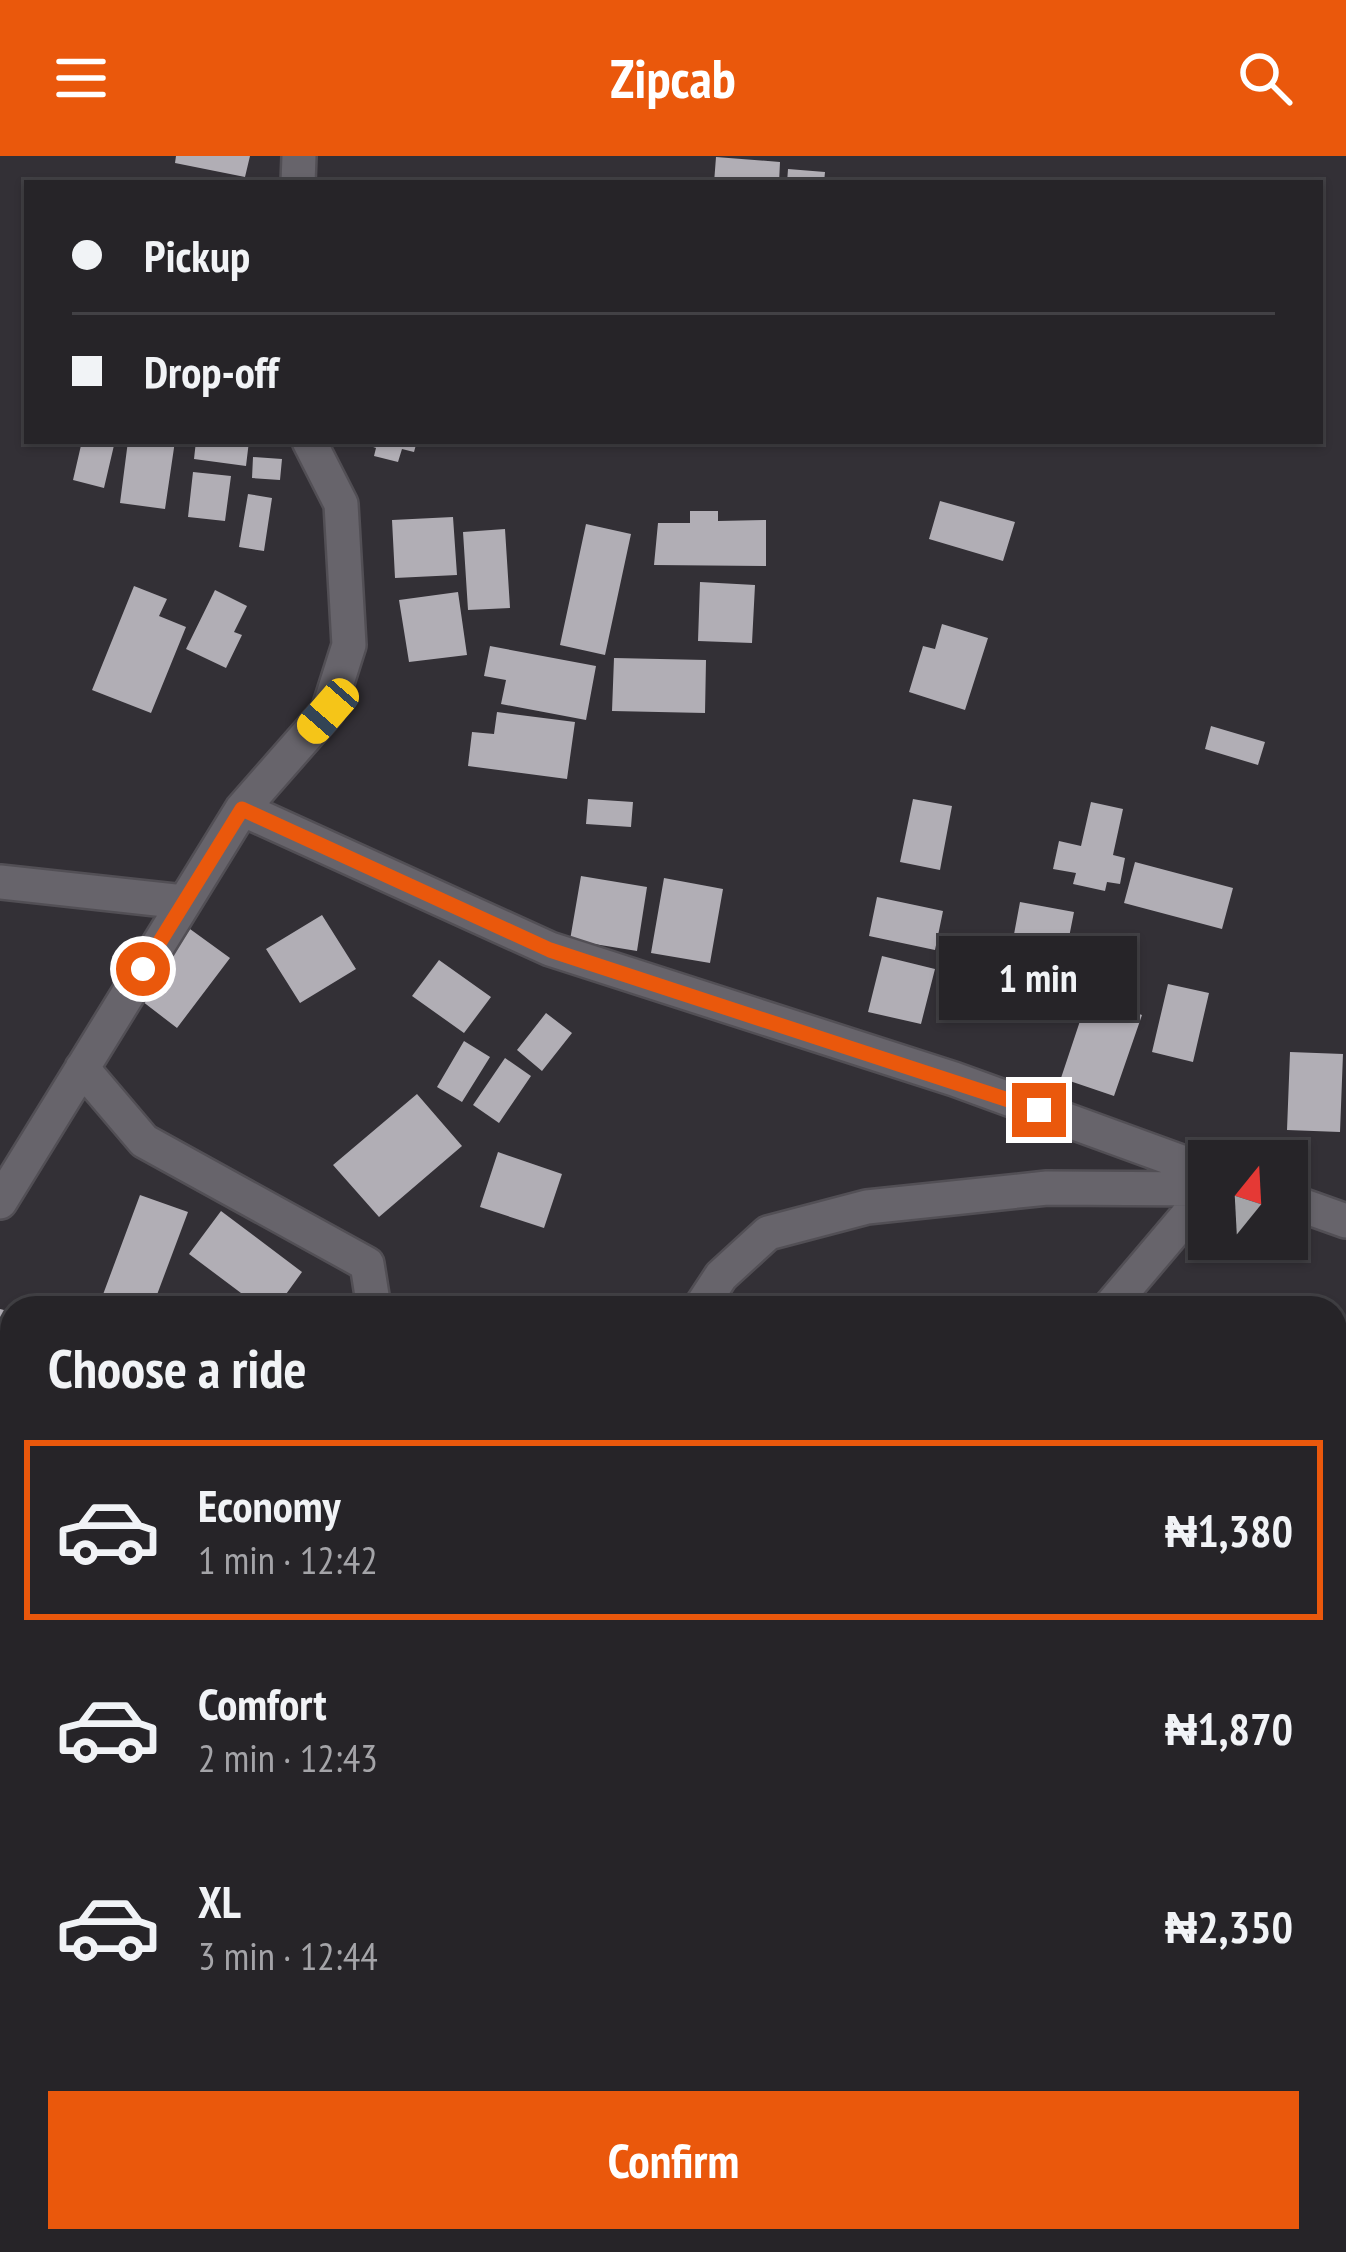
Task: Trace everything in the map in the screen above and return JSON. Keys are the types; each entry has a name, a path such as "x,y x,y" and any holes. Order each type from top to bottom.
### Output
{"street":[{"path":"0,1202 242,809 328,711 349,645 341,504 310,444"},
{"path":"242,809 550,950 954,1079 1188,1164"},
{"path":"0,882 184,902"},
{"path":"82,1068 144,1142 367,1264 372,1296"},
{"path":"708,1296 721,1276 768,1233 867,1207 1047,1188 1188,1189"},
{"path":"1308,1207 1346,1221"},
{"path":"1119,1296 1188,1214"}],"building":[{"path":"176,156 250,156 245,177 175,163"},
{"path":"716,157 780,162 779,180 714,180"},
{"path":"788,169 825,172 824,180 787,180"},
{"path":"81,444 114,444 104,488 73,480"},
{"path":"128,444 175,444 165,509 120,503"},
{"path":"196,444 249,444 246,466 194,459"},
{"path":"365,444 416,444 414,452 402,449 398,462 374,456 376,448"},
{"path":"253,457 282,459 280,480 252,478"},
{"path":"193,472 231,476 225,521 188,517"},
{"path":"248,494 272,498 264,551 239,547"},
{"path":"940,501 1015,522 1003,561 929,539"},
{"path":"690,511 718,511 718,521 766,520 766,566 654,565 658,523 690,523"},
{"path":"453,517 457,575 395,578 392,520"},
{"path":"586,524 631,534 605,655 560,645"},
{"path":"505,529 510,608 468,610 463,532"},
{"path":"700,582 755,585 752,643 698,641"},
{"path":"134,586 167,599 159,616 186,627 151,713 92,690"},
{"path":"215,590 247,606 234,632 242,635 226,668 186,649"},
{"path":"458,592 467,655 409,662 399,600"},
{"path":"942,624 988,638 965,710 909,692 923,646 935,649"},
{"path":"490,646 596,666 586,720 501,704 506,680 484,676"},
{"path":"614,658 706,660 705,713 612,711"},
{"path":"497,712 575,722 567,779 468,766 472,732 494,734"},
{"path":"1211,726 1265,742 1258,765 1205,749"},
{"path":"588,799 633,802 631,827 586,824"},
{"path":"913,799 952,806 940,870 900,862"},
{"path":"1091,802 1123,809 1113,855 1125,858 1120,884 1107,882 1105,891 1073,884 1076,873 1053,869 1059,841 1081,846"},
{"path":"1135,862 1233,888 1222,929 1124,903"},
{"path":"581,876 647,887 637,951 570,940"},
{"path":"664,878 723,889 710,963 651,953"},
{"path":"877,897 943,911 935,950 869,936"},
{"path":"1020,902 1074,912 1057,998 1004,988"},
{"path":"322,915 356,969 300,1003 266,949"},
{"path":"190,929 230,958 177,1028 138,998"},
{"path":"882,956 935,969 921,1024 868,1012"},
{"path":"439,960 491,997 464,1033 412,996"},
{"path":"1168,984 1209,993 1193,1062 1152,1052"},
{"path":"1088,997 1142,1015 1114,1096 1061,1078"},
{"path":"546,1013 572,1033 542,1071 517,1050"},
{"path":"464,1041 490,1057 462,1102 437,1087"},
{"path":"1290,1052 1343,1054 1340,1132 1287,1130"},
{"path":"505,1058 531,1076 499,1123 473,1105"},
{"path":"417,1094 462,1146 379,1217 333,1165"},
{"path":"498,1152 562,1174 544,1228 480,1207"},
{"path":"140,1195 188,1212 156,1296 102,1296"},
{"path":"221,1211 302,1272 285,1296 245,1296 189,1254"}],"route":[{"path":"143,969 242,809 550,950 1039,1110"}]}
